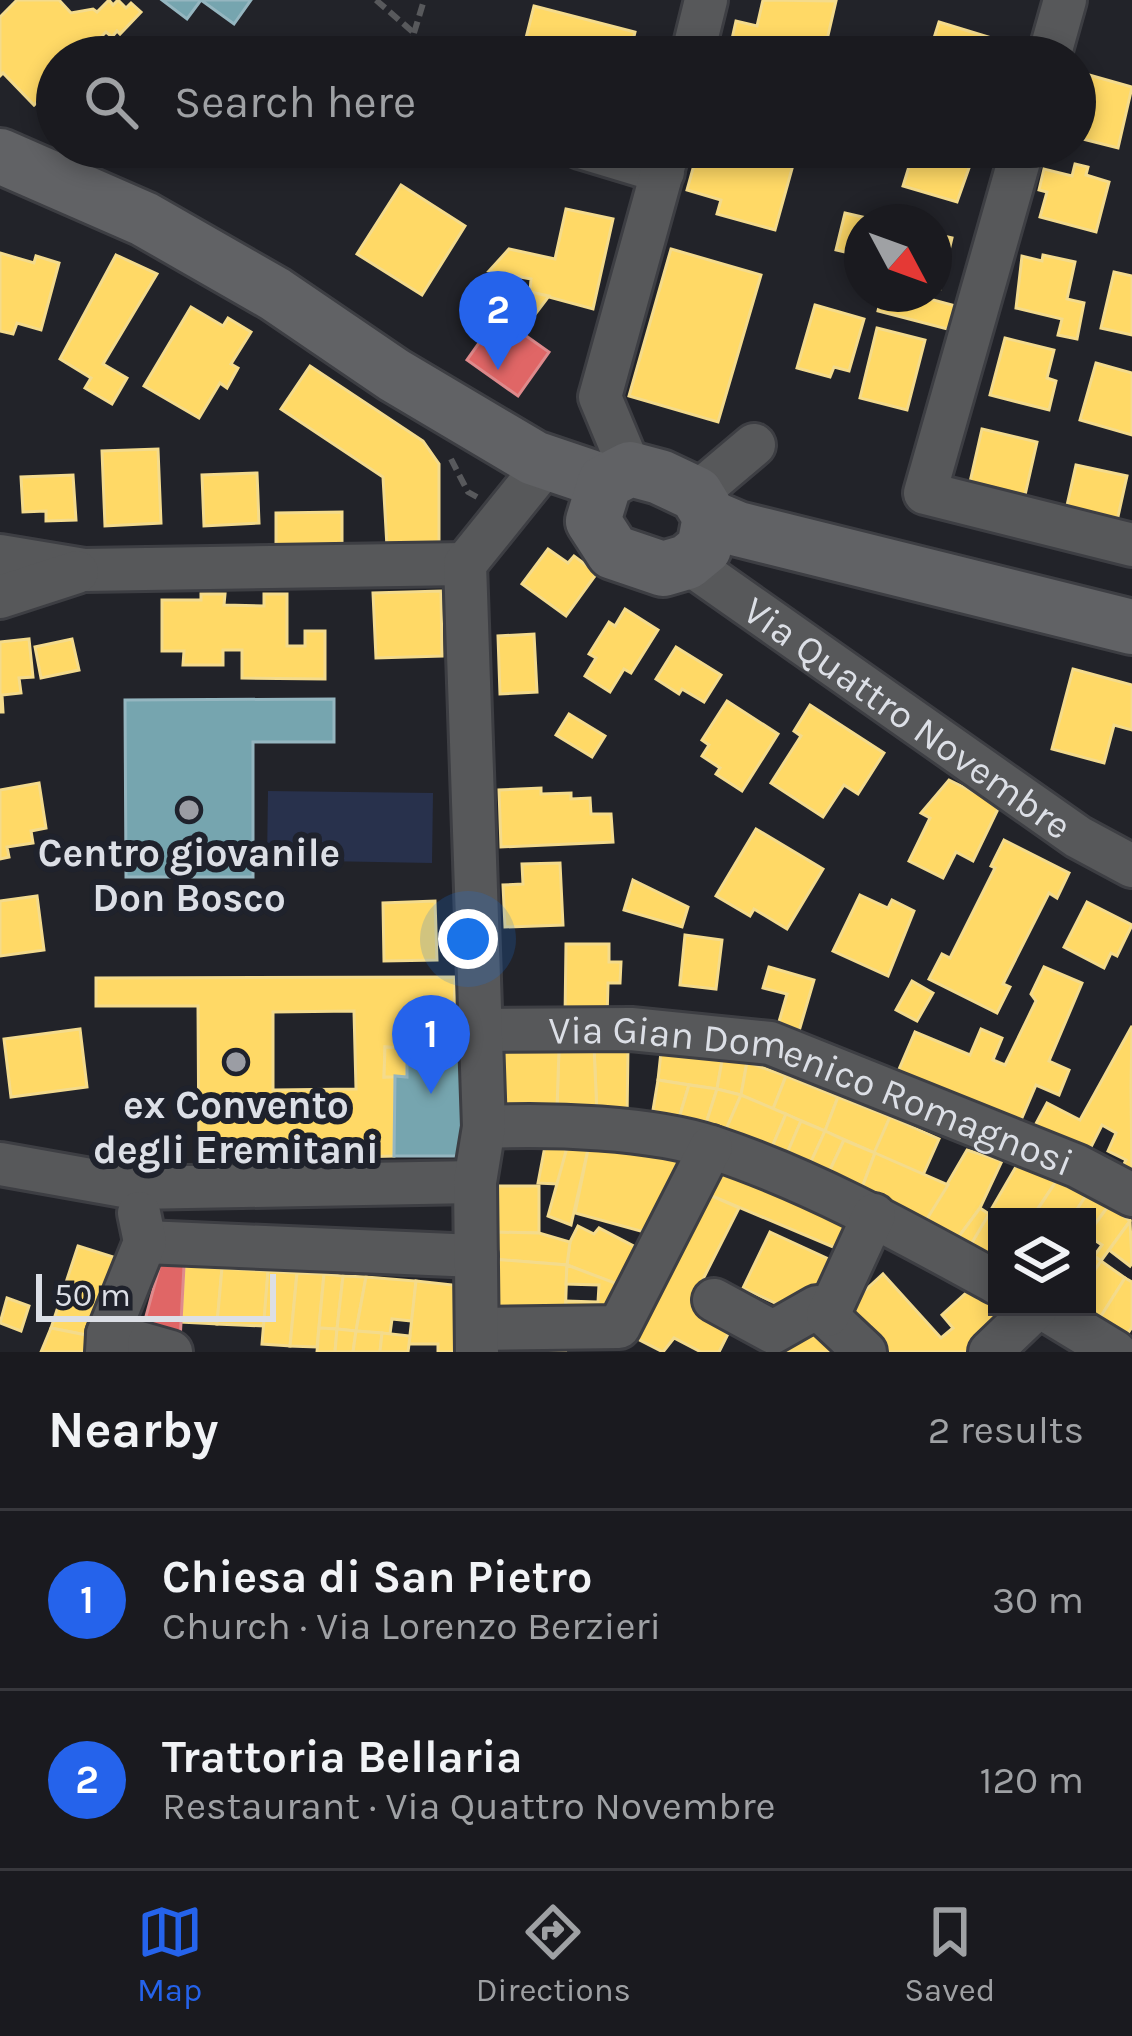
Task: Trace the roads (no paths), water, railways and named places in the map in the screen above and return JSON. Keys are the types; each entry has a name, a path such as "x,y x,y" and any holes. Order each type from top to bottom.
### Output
{"main road":[{"name":"Via Quattro Novembre","path":"8,162 163,230 275,294 394,375 584,483 660,477 707,530 663,569 614,552 584,483"},
{"path":"707,530 1132,627"}],"street":[{"path":"697,36 706,0"},
{"path":"1054,36 1065,0"},
{"path":"0,556 84,570 465,564 584,483 599,397 664,168"},
{"path":"1017,168 925,493 1132,545"},
{"path":"707,530 754,445"},
{"name":"Via Quattro Novembre","path":"707,530 1060,825 1132,866"},
{"path":"465,564 484,1127 475,1182 477,1341 619,1327 711,1147"},
{"path":"0,597 84,570"},
{"name":"Via Gian Domenico Romagnosi","path":"480,1030 631,1029 770,1042 1077,1166 1132,1195"},
{"path":"484,1127 552,1124 711,1147 874,1215 988,1278"},
{"path":"0,1164 135,1188 475,1182"},
{"path":"135,1188 140,1252 108,1343 171,1352"},
{"path":"828,1315 874,1215"},
{"path":"140,1252 476,1256"},
{"path":"714,1300 773,1332 817,1307 865,1352"},
{"path":"990,1352 1029,1316"},
{"path":"1054,1316 1115,1352"}],"place":[{"name":"Trattoria Bellaria","path":"498,370"},
{"name":"Centro giovanile Don Bosco","path":"189,810"},
{"name":"ex Convento degli Eremitani","path":"236,1062"},
{"name":"Chiesa di San Pietro","path":"431,1094"}]}
